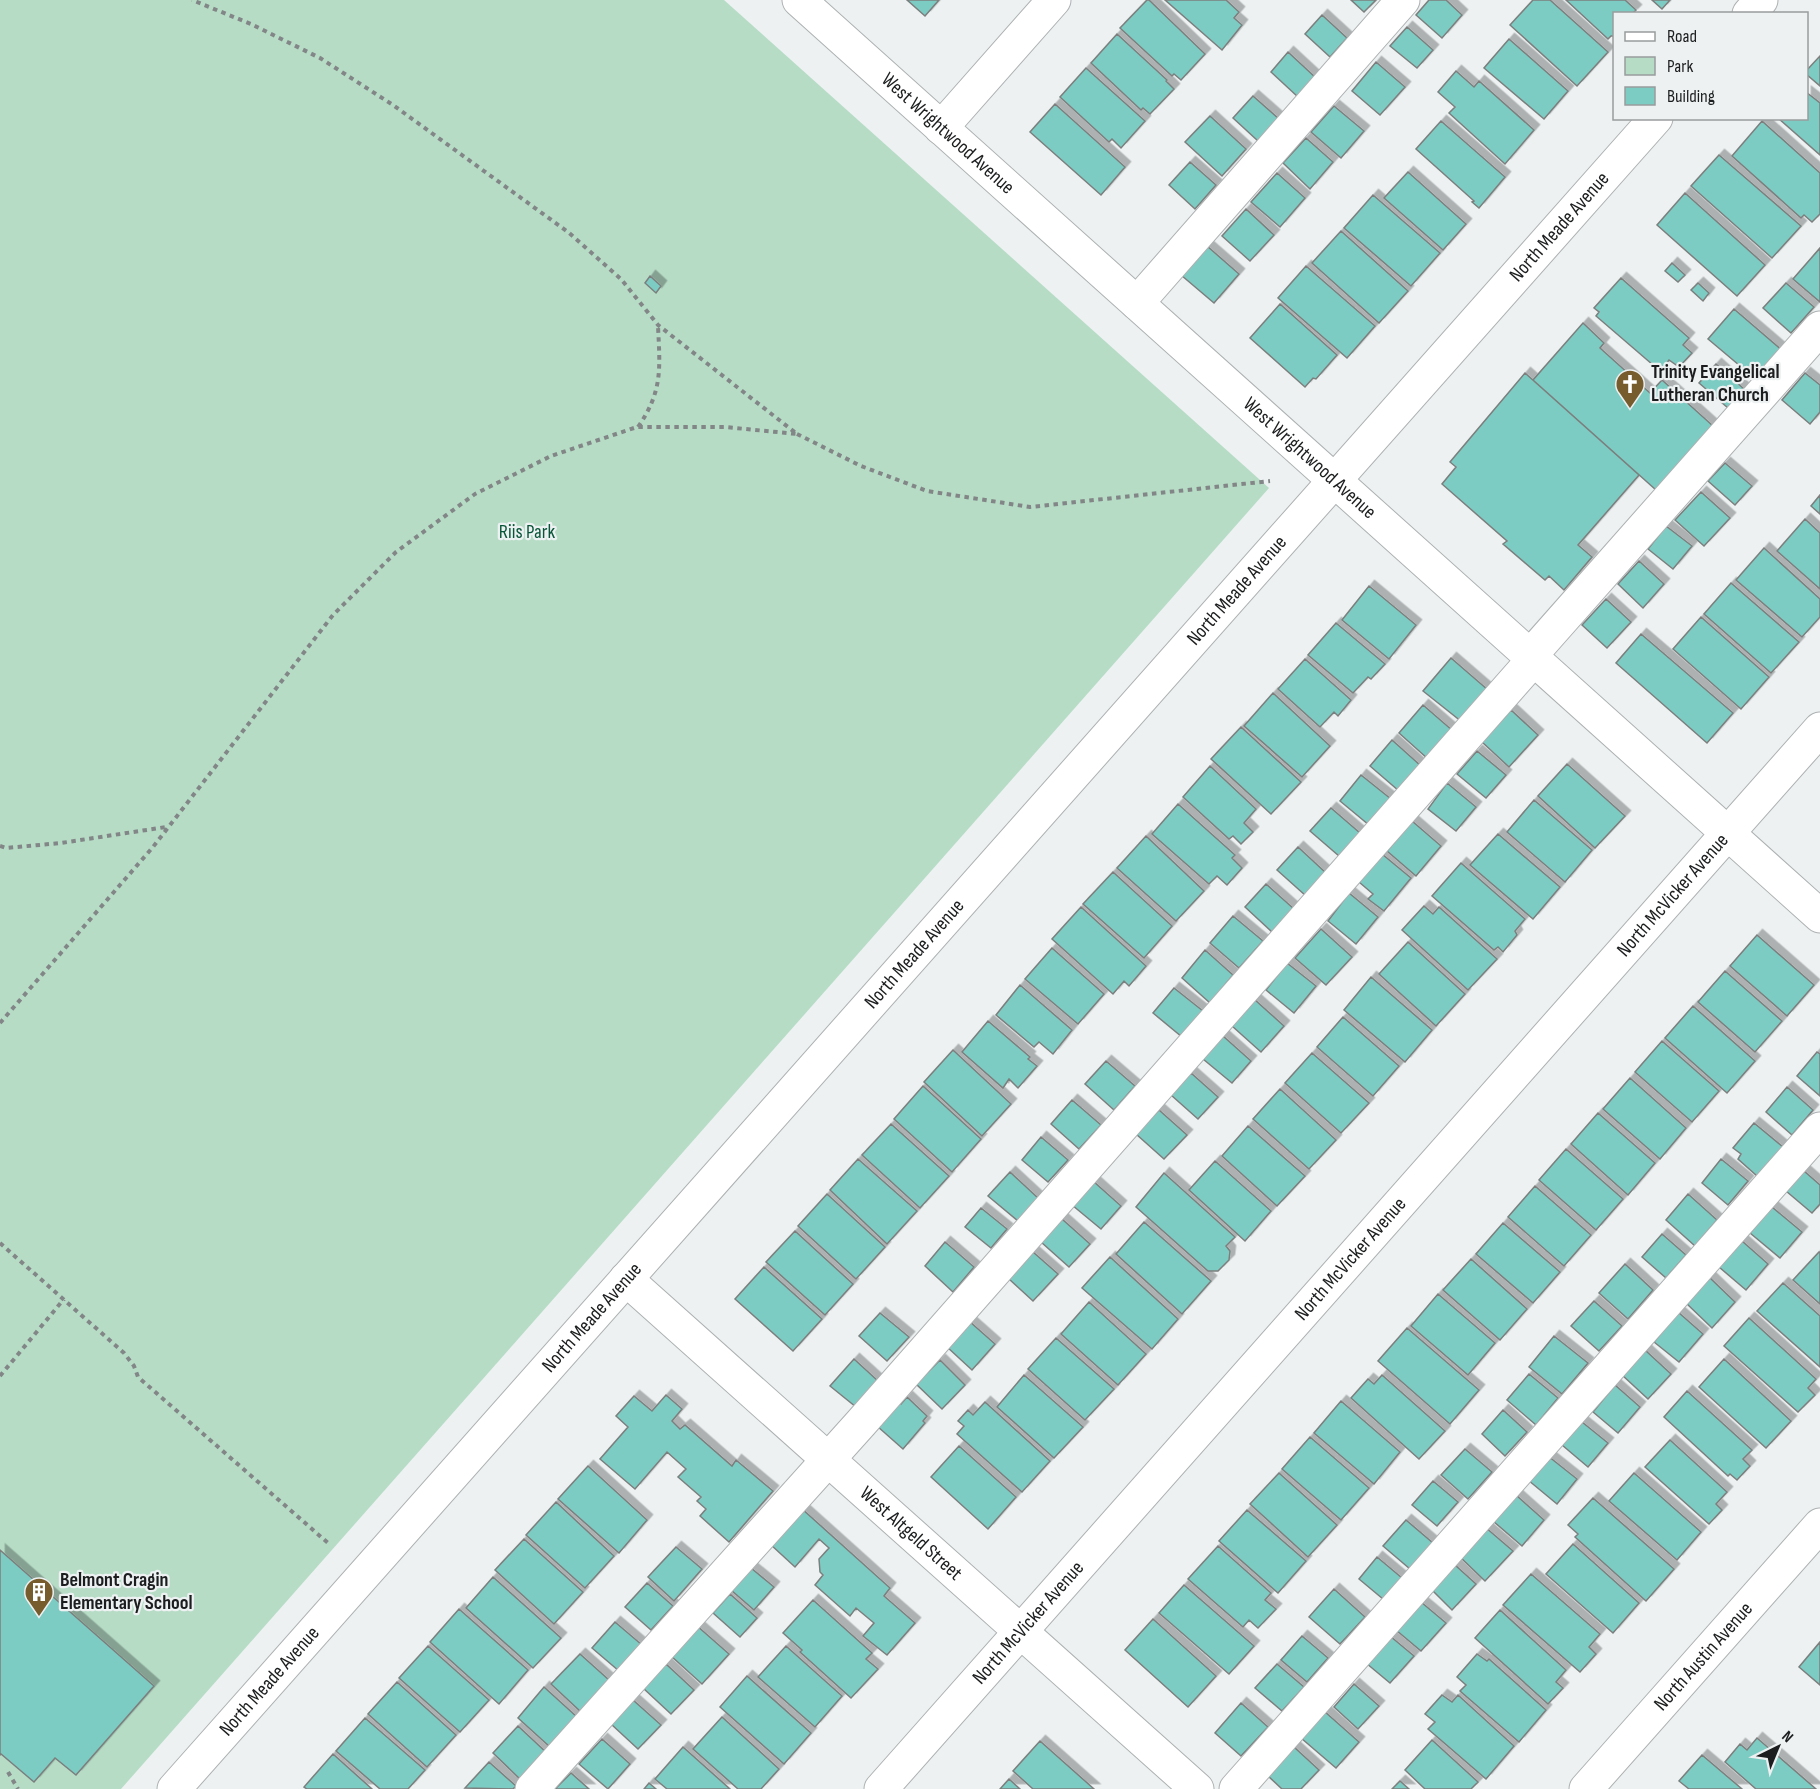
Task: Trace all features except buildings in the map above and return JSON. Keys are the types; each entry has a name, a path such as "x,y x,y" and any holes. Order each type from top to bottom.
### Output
{"street":[{"name":"West Wrightwood Avenue","path":"799,0 1820,916"},
{"path":"941,128 1054,0"},
{"path":"1137,303 1403,0"},
{"path":"1751,12 1761,0"},
{"name":"North Meade Avenue","path":"174,1789 1654,120"},
{"path":"532,1789 828,1460 1820,328"},
{"name":"North McVicker Avenue","path":"881,1789 1820,729"},
{"path":"1236,1789 1820,1129"},
{"name":"West Altgeld Street","path":"626,1279 1197,1789"},
{"name":"North Austin Avenue","path":"1586,1789 1820,1525"}],"path":[{"path":"192,0 251,24 320,58 393,105 568,232 621,279 658,325 797,434 861,466 927,491 1030,507 1270,481"},
{"path":"637,428 649,411 658,389 660,354 658,325"},
{"path":"0,1023 153,847 333,615 396,552 475,494 551,456 637,428 725,427 797,434"},
{"path":"0,846 6,848 61,843 167,827"},
{"path":"0,1243 124,1353 134,1366 138,1377 328,1543"},
{"path":"0,1376 64,1299"},
{"path":"8,1772 18,1789"}],"green space":[{"name":"Riis Park","path":"0,0 724,0 1269,488 121,1789 0,1789"}],"place":[{"name":"Trinity Evangelical Lutheran Church","path":"1630,410"},
{"name":"Belmont Cragin Elementary School","path":"39,1618"}]}
